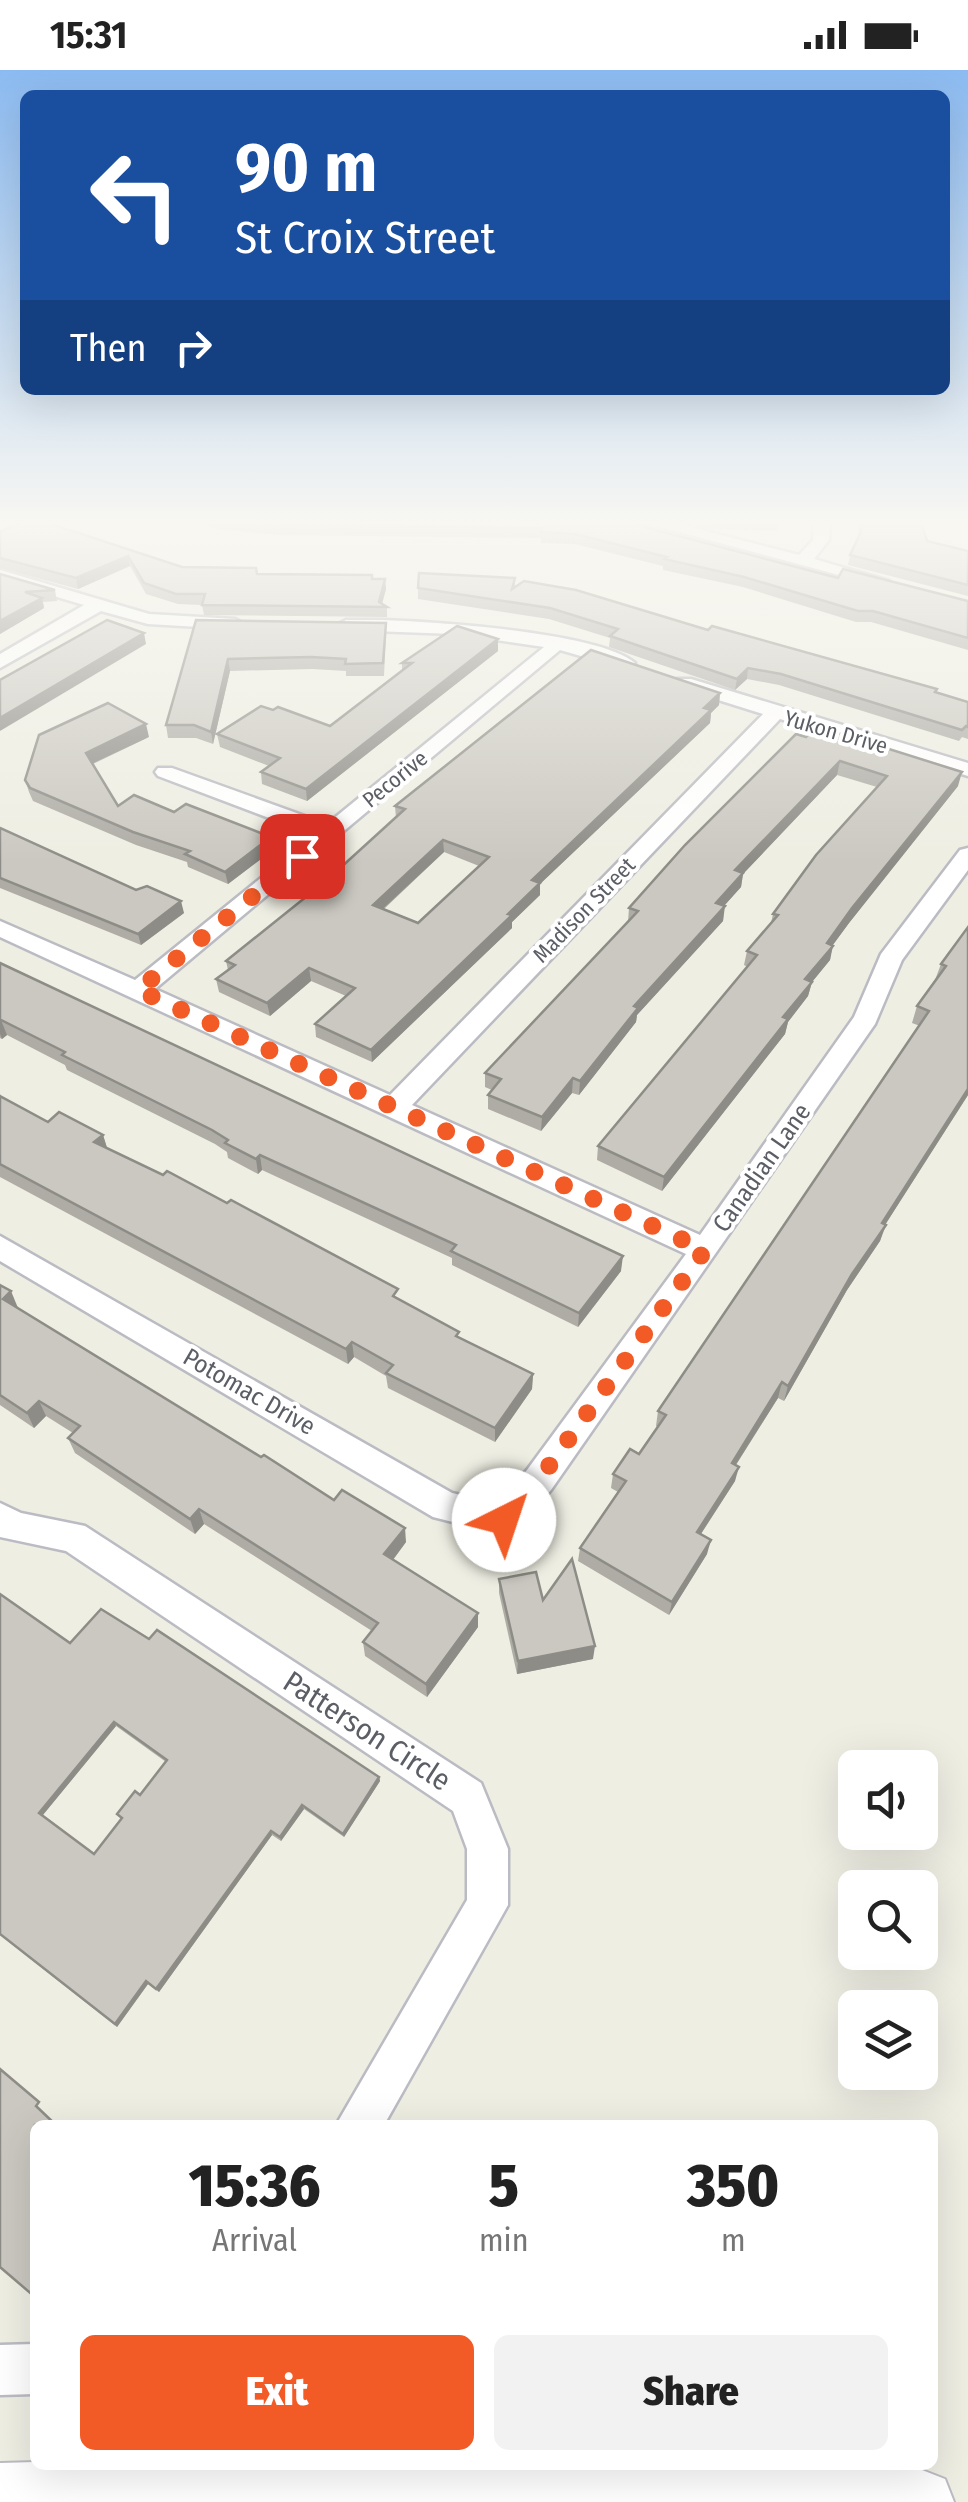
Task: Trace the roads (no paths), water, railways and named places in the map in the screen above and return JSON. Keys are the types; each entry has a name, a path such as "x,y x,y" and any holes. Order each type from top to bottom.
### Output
{"street":[{"path":"0,662 45,635"},
{"name":"Yukon Drive","path":"515,635 556,642 774,714 968,770"},
{"name":"Pecorive","path":"138,990 548,654 556,642"},
{"name":"Madison Street","path":"394,1108 774,714"},
{"path":"165,772 330,833"},
{"name":"Canadian Lane","path":"504,1520 539,1480 705,1250 866,1018 890,959 968,855"},
{"path":"0,928 705,1250"},
{"name":"Potomac Drive","path":"0,1248 444,1506 504,1520"},
{"name":"Patterson Circle","path":"0,1518 14,1527 73,1537 467,1797 487,1834 491,1871 487,1905 362,2120"},
{"path":"0,2370 30,2369"},
{"path":"0,2494 270,2488 776,2488 922,2502"}]}
